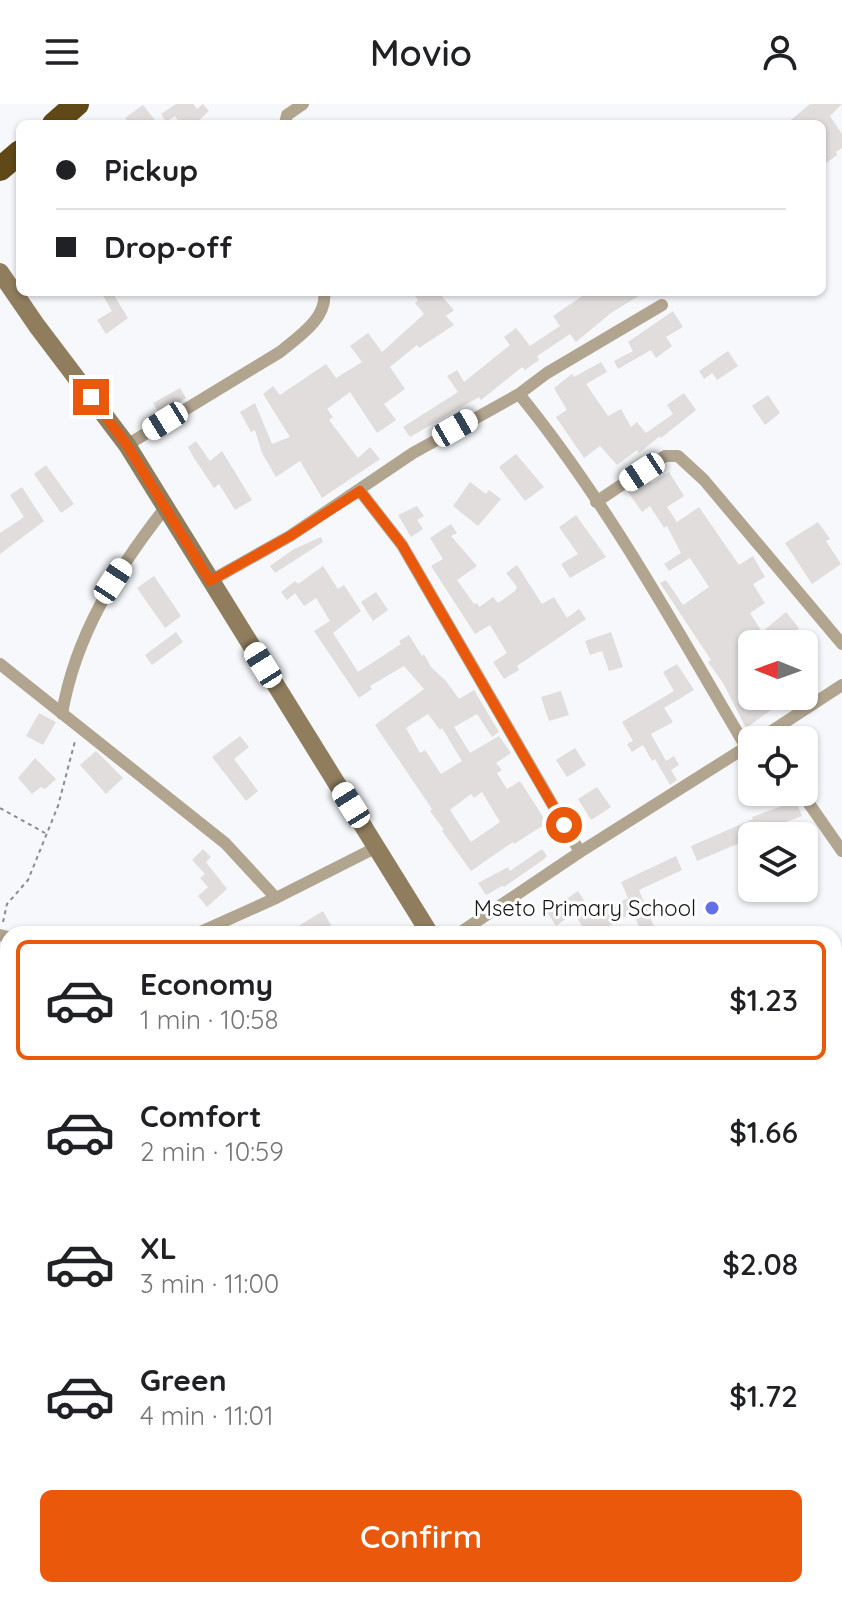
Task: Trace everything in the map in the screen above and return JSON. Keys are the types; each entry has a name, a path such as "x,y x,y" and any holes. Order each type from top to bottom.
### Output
{"highway":[{"path":"59,120 77,104"},
{"path":"0,169 16,155"}],"street":[{"path":"286,120 287,115 303,104"},
{"path":"0,272 16,295"},
{"path":"16,296 127,445 425,926"},
{"path":"127,445 280,352 302,334 322,310 324,296"},
{"path":"210,581 290,536 413,453 519,394 547,373 662,305"},
{"path":"519,394 546,426 745,726"},
{"path":"596,502 660,459 678,456 704,480 842,644"},
{"path":"360,491 402,545 580,852"},
{"path":"62,714 71,676 91,623 113,581 165,508"},
{"path":"0,664 225,843 276,898"},
{"path":"780,726 842,685"},
{"path":"470,926 580,852 738,753"},
{"path":"811,806 842,851"},
{"path":"214,926 377,847"}],"path":[{"path":"2,926 7,904 28,880 58,806 78,729"},
{"path":"0,808 46,833"}],"building":[{"path":"176,104 193,104 197,109 203,104 209,111 199,120 178,120 175,116 165,120 161,114"},
{"path":"810,104 842,104 830,116 842,134 842,148 826,163 826,120 791,120"},
{"path":"143,105 155,120 126,120"},
{"path":"103,296 114,296 128,318 106,334 97,320 112,311"},
{"path":"416,296 442,296 454,310 446,316 454,325 419,348 417,345 390,367 405,389 384,404 396,420 377,433 350,392 327,409 333,417 329,420 358,458 370,447 380,459 322,498 300,461 276,477 262,453 255,430 251,432 240,412 255,403 272,444 290,437 263,394 273,386 280,395 326,364 336,378 362,362 350,346 368,333 382,352 424,314 415,303 418,300"},
{"path":"582,296 639,296 611,313 576,342 570,334 537,356 539,360 525,370 522,367 481,400 479,397 410,437 403,427 458,392 447,376 457,370 464,382 510,345 504,337 516,328 530,346 560,326 553,316"},
{"path":"673,311 683,327 666,337 672,346 656,358 651,350 618,369 614,361 633,351 628,342"},
{"path":"728,351 738,366 717,380 712,373 704,379 699,371"},
{"path":"601,362 607,372 586,384 608,416 621,409 631,427 637,422 646,433 673,414 667,405 684,393 696,410 661,438 617,465 600,446 584,458 556,417 567,410 554,388 572,374 574,377"},
{"path":"180,388 186,398 159,414 153,403"},
{"path":"768,395 780,413 765,425 752,406"},
{"path":"196,441 210,461 222,451 252,500 235,510 219,484 214,488 188,447"},
{"path":"516,454 544,487 525,501 499,467"},
{"path":"46,465 74,504 61,513 34,474"},
{"path":"669,472 684,496 667,507 677,522 699,507 739,565 753,556 765,577 753,584 765,603 750,613 761,630 738,630 738,710 771,710 749,726 745,726 723,683 708,662 711,660 660,583 666,580 683,605 709,587 690,558 669,571 664,564 681,553 667,526 664,528 650,506 642,512 628,492 648,478 652,483"},
{"path":"470,482 486,494 489,490 501,499 478,526 453,506"},
{"path":"22,487 44,521 0,554 0,533 24,517 10,495"},
{"path":"417,506 424,516 417,520 423,529 411,537 398,515"},
{"path":"576,515 606,557 570,578 561,564 578,554 559,527"},
{"path":"818,522 841,564 812,584 785,543"},
{"path":"451,524 457,533 451,536 477,566 457,580 474,604 477,603 479,607 493,597 498,603 515,591 517,587 506,573 517,565 542,604 554,597 567,618 579,609 586,619 517,666 519,670 504,679 493,662 507,653 490,625 475,634 431,566 443,559 430,538"},
{"path":"321,537 323,542 275,573 270,566 294,549"},
{"path":"323,566 338,589 344,585 361,611 333,633 358,672 401,644 399,641 409,635 422,656 424,654 431,667 459,699 474,690 499,732 492,737 477,714 454,727 470,753 499,736 511,753 496,763 502,770 497,773 507,789 520,781 547,823 471,871 375,725 424,689 404,666 370,686 372,689 359,698 314,631 330,621 316,598 304,606 295,593 287,600 281,592 295,581 298,584","holes":["428,714 440,730 442,728 462,761 441,774 425,750 420,753 406,728","482,792 500,822 471,842 450,810 471,794 474,798"]},
{"path":"154,576 181,616 165,628 137,588"},
{"path":"376,592 388,610 373,621 361,602"},
{"path":"786,612 799,628 797,630 764,630"},
{"path":"176,632 183,642 152,665 145,655"},
{"path":"611,632 623,667 609,671 602,651 590,655 585,641"},
{"path":"677,664 694,690 664,708 673,722 651,734 666,761 674,756 679,765 671,770 677,780 670,785 643,745 632,752 627,744 633,741 622,722 674,691 663,672"},
{"path":"561,691 569,715 549,721 541,697"},
{"path":"39,713 56,722 43,745 26,736"},
{"path":"240,736 249,747 234,759 258,791 246,801 212,757"},
{"path":"575,748 586,765 567,777 556,760"},
{"path":"96,751 123,778 106,794 80,765"},
{"path":"35,758 56,779 45,789 41,787 32,794 18,778"},
{"path":"597,787 611,807 591,820 578,799"},
{"path":"782,806 798,806 802,816 786,822 746,822"},
{"path":"738,826 738,844 697,861 691,846"},
{"path":"203,849 211,857 206,862 227,889 207,907 198,896 208,887 200,878 205,874 192,860"},
{"path":"542,849 547,856 543,860 504,887 486,895 478,883 508,867 510,871"},
{"path":"676,856 682,870 639,890 654,926 639,926 633,912 609,926 582,926 574,913 556,926 547,912 578,891 594,916 628,898 621,882"},
{"path":"323,911 331,926 298,926"}],"place":[{"name":"Mseto Primary School","path":"712,908"}],"route":[{"path":"91,397 127,445 210,581 290,536 360,491 402,545 564,825"}]}
